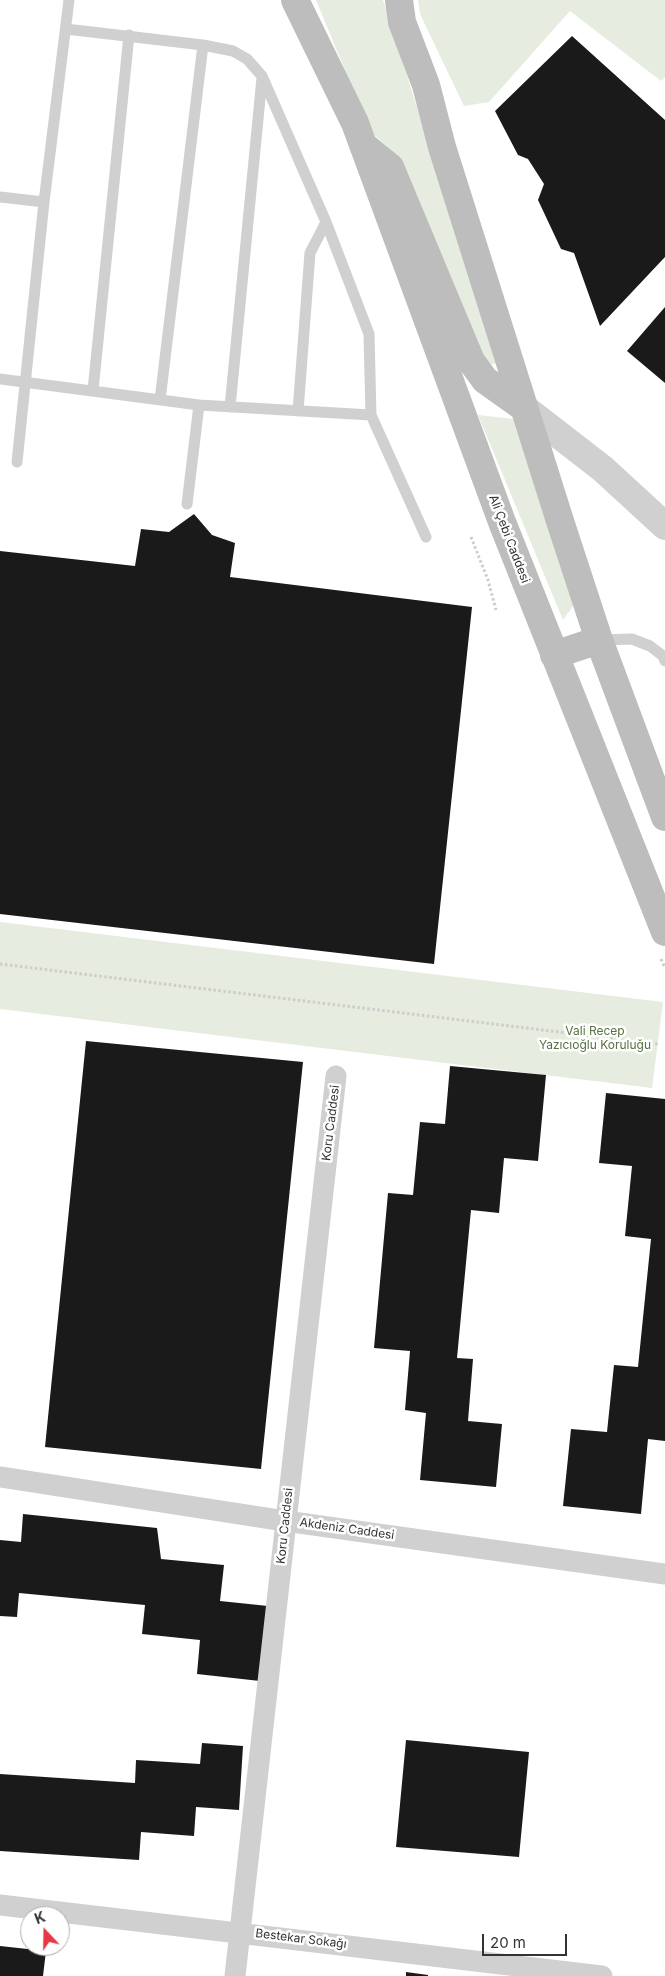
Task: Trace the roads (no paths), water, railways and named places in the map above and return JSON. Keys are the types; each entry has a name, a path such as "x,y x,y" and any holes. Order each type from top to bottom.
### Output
{"main road":[{"name":"Ali Çebi Caddesi","path":"295,0 355,123 554,655 665,932"},
{"path":"399,0 402,22 426,85 442,147 524,407 600,640 665,817"},
{"path":"361,143 390,167 471,362 485,380 524,407"},
{"path":"554,655 600,640"}],"street":[{"path":"524,407 603,469 665,526"},
{"name":"Koru Caddesi","path":"235,1976 336,1076"},
{"name":"Akdeniz Caddesi","path":"0,1476 285,1521 665,1574"},
{"name":"Bestekar Sokağı","path":"0,1905 602,1976"}],"lane":[{"path":"17,462 27,381 44,202 69,0"},
{"path":"66,29 129,35 233,51 247,59 262,76 326,222 369,334 371,414 426,537"},
{"path":"93,390 129,35"},
{"path":"160,400 203,45"},
{"path":"230,407 262,76"},
{"path":"0,197 44,202"},
{"path":"298,411 310,253 326,222"},
{"path":"0,379 27,381 199,405 371,414"},
{"path":"187,504 199,405"},
{"path":"600,640 632,639 650,646 664,657"}],"park label":[{"name":"Vali Recep Yazıcıoğlu Koruluğu","path":"595,1038"}]}
